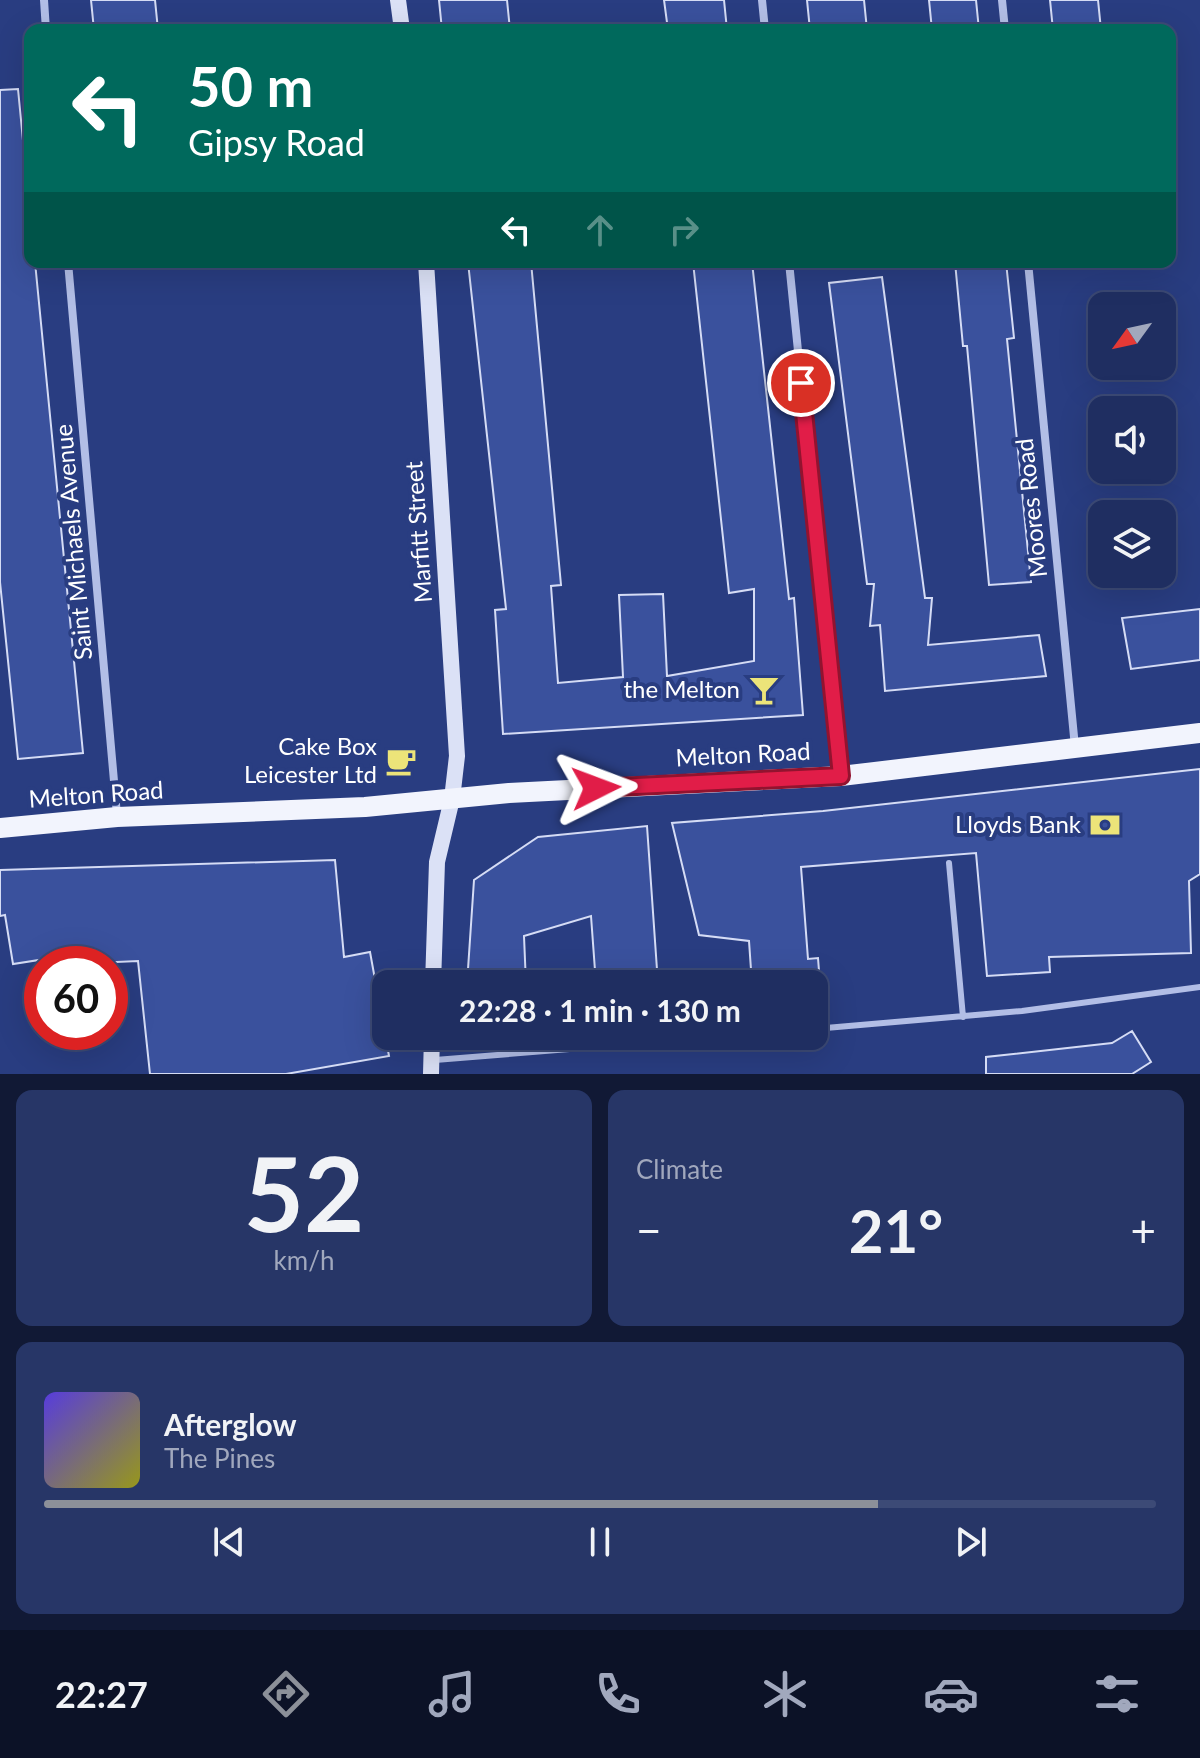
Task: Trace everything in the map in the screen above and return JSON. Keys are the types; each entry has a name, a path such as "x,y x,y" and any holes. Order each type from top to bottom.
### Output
{"main road":[{"name":"Melton Road","path":"0,828 117,817 365,807 509,793 841,776 1200,733"}],"street":[{"path":"44,0 46,24"},
{"path":"398,0 401,24"},
{"path":"762,0 764,24"},
{"path":"1002,0 1004,24"},
{"name":"Saint Michaels Avenue","path":"69,268 117,817"},
{"name":"Marfitt Street","path":"426,268 457,756 452,799 437,862 433,970"},
{"path":"790,268 841,776"},
{"name":"Moores Road","path":"1029,268 1076,749"}],"lane":[{"path":"949,863 963,1017"},
{"path":"828,1028 1022,1011 1200,987"},
{"path":"432,1067 595,1050"}],"building":[{"path":"91,0 155,0 157,24 93,24"},
{"path":"439,0 507,0 509,24 441,24"},
{"path":"664,0 724,0 726,24 667,24"},
{"path":"807,0 864,0 866,24 809,24"},
{"path":"929,0 976,0 978,24 931,24"},
{"path":"1050,0 1098,0 1100,24 1052,24"},
{"path":"18,89 24,151 24,268 36,268 83,753 18,759 0,582 0,90"},
{"path":"469,268 532,268 561,585 551,586 558,683 623,677 619,595 663,594 667,676 754,661 754,589 729,593 694,268 753,268 789,599 794,598 803,715 503,734 495,610 506,609"},
{"path":"956,268 1007,268 1014,338 1007,339 1031,582 989,585 967,346 963,346"},
{"path":"882,277 925,598 932,598 928,645 1039,635 1046,676 885,691 880,625 870,626 874,584 867,584 829,283"},
{"path":"1200,609 1200,660 1131,669 1122,618"},
{"path":"1200,769 1200,874 1189,881 1191,953 1049,957 1050,972 987,976 976,853 801,867 808,959 818,958 819,970 751,970 749,941 699,935 672,823 823,811"},
{"path":"647,826 657,970 595,970 591,916 524,936 525,970 468,970 474,880 538,837"},
{"path":"335,860 344,957 370,952 373,970 372,1050 388,1050 389,1056 286,1074 150,1074 138,961 128,961 128,946 24,946 24,962 13,964 5,915 0,916 0,870"},
{"path":"1132,1031 1151,1062 1132,1074 986,1074 986,1057 1112,1043"}],"place":[{"name":"the Melton","path":"764,690"},
{"name":"Cake Box Leicester Ltd","path":"401,761"},
{"name":"Lloyds Bank","path":"1105,825"}],"route":[{"path":"596,788 841,776 801,383"}]}
